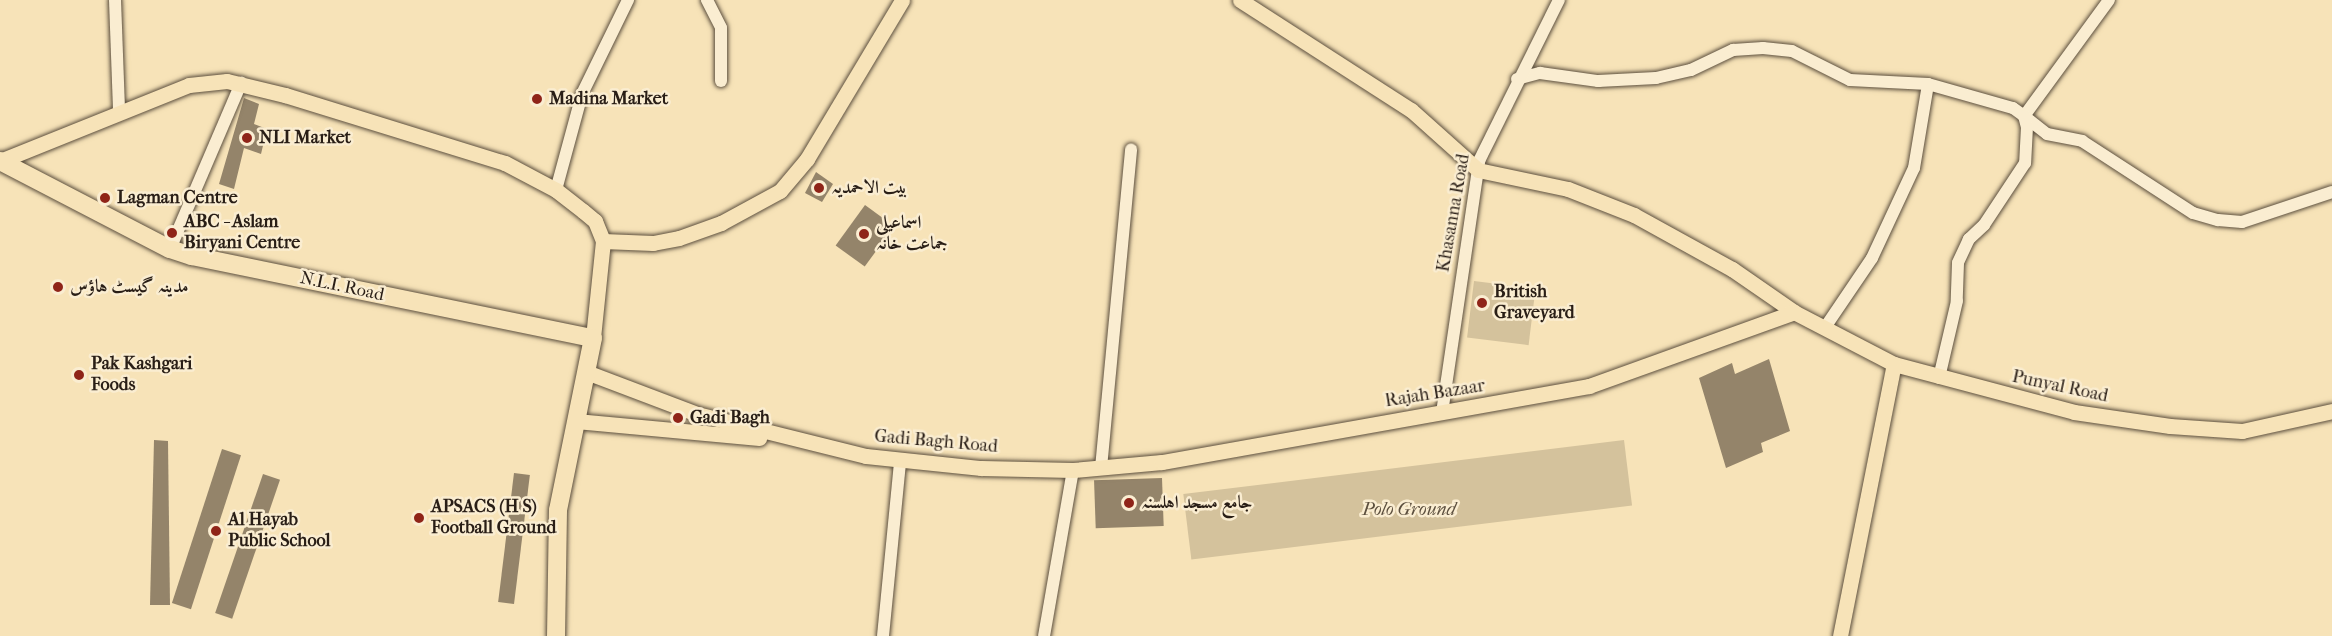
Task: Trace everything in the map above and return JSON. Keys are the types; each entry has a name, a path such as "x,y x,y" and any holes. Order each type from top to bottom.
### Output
{"highway":[{"name":"N.L.I. Road","path":"0,161 99,210 170,249 593,338"},
{"path":"556,636 558,510 593,338"}],"main road":[{"path":"603,241 653,243 679,238 721,223 780,191 807,159 902,0"},
{"path":"1240,0 1412,110 1478,170"},
{"path":"0,161 119,111 189,85 241,83 505,163 556,190 595,221 603,241 593,338"},
{"name":"Punyal Road","path":"1478,170 1603,201 1732,269 1794,312 1826,326 1894,364 1939,378 2074,412 2170,426 2242,431 2332,411"},
{"name":"Rajah Bazaar","path":"1073,470 1101,468 1442,414 1620,378 1794,312"},
{"path":"1840,636 1894,364"},
{"name":"Gadi Bagh Road","path":"586,372 697,414 798,442 900,462 1073,470"},
{"path":"693,432 697,414"},
{"name":"Gadi Bagh Road","path":"576,421 798,442"}],"street":[{"path":"115,0 119,111"},
{"path":"556,190 582,94 628,0"},
{"path":"707,0 721,28 722,81"},
{"name":"Khasanna Road","path":"1442,414 1478,170 1516,80 1559,0"},
{"path":"1939,378 1957,301 1958,263 1969,239 1984,225 2025,163 2024,116 2109,0"},
{"path":"1516,80 1540,73 1598,81 1656,78 1691,70 1733,50 1763,48 1792,51 1850,80 1928,84 2013,108 2047,134 2082,141 2118,161 2193,213 2218,220 2242,222 2332,192"},
{"path":"170,249 241,83"},
{"path":"1826,326 1872,258 1914,168 1928,84"},
{"path":"1101,468 1131,149"},
{"path":"883,636 900,462"},
{"path":"1044,636 1073,470"}],"green space":[{"path":"1474,281 1536,289 1529,345 1467,338"},
{"name":"Polo Ground","path":"1624,440 1632,506 1191,560 1183,494"}],"building":[{"name":"NLI Market","path":"244,98 259,104 254,124 267,129 261,154 244,148 234,189 219,184"},
{"name":"بیت الاحمدیہ","path":"816,172 833,184 822,202 805,193"},
{"name":"اسماعیلی جماعت خانہ","path":"865,205 894,226 865,267 836,245"},
{"path":"1769,359 1790,431 1761,443 1763,452 1726,468 1699,378 1732,363 1735,374"},
{"path":"154,440 168,441 170,605 150,605"},
{"path":"222,449 241,455 191,609 172,603"},
{"path":"514,473 530,475 514,604 498,602"},
{"path":"263,474 280,480 232,619 215,613"},
{"name":"جامع مسجد اہلسنہ","path":"1162,478 1164,526 1096,528 1094,480"}],"place":[{"name":"Madina Market","path":"537,99"},
{"name":"NLI Market","path":"247,138"},
{"name":"بیت الاحمدیہ","path":"819,188"},
{"name":"Lagman Centre","path":"105,198"},
{"name":"ABC - Aslam Biryani Centre","path":"172,233"},
{"name":"اسماعیلی جماعت خانہ","path":"864,234"},
{"name":"مدینہ گیسٹ ہاؤس","path":"58,287"},
{"name":"British Graveyard","path":"1482,303"},
{"name":"Pak Kashgari Foods","path":"79,375"},
{"name":"Gadi Bagh","path":"678,418"},
{"name":"جامع مسجد اہلسنہ","path":"1129,503"},
{"name":"APSACS (H S) Football Ground","path":"419,518"},
{"name":"Al Hayab Public School","path":"216,531"}]}
